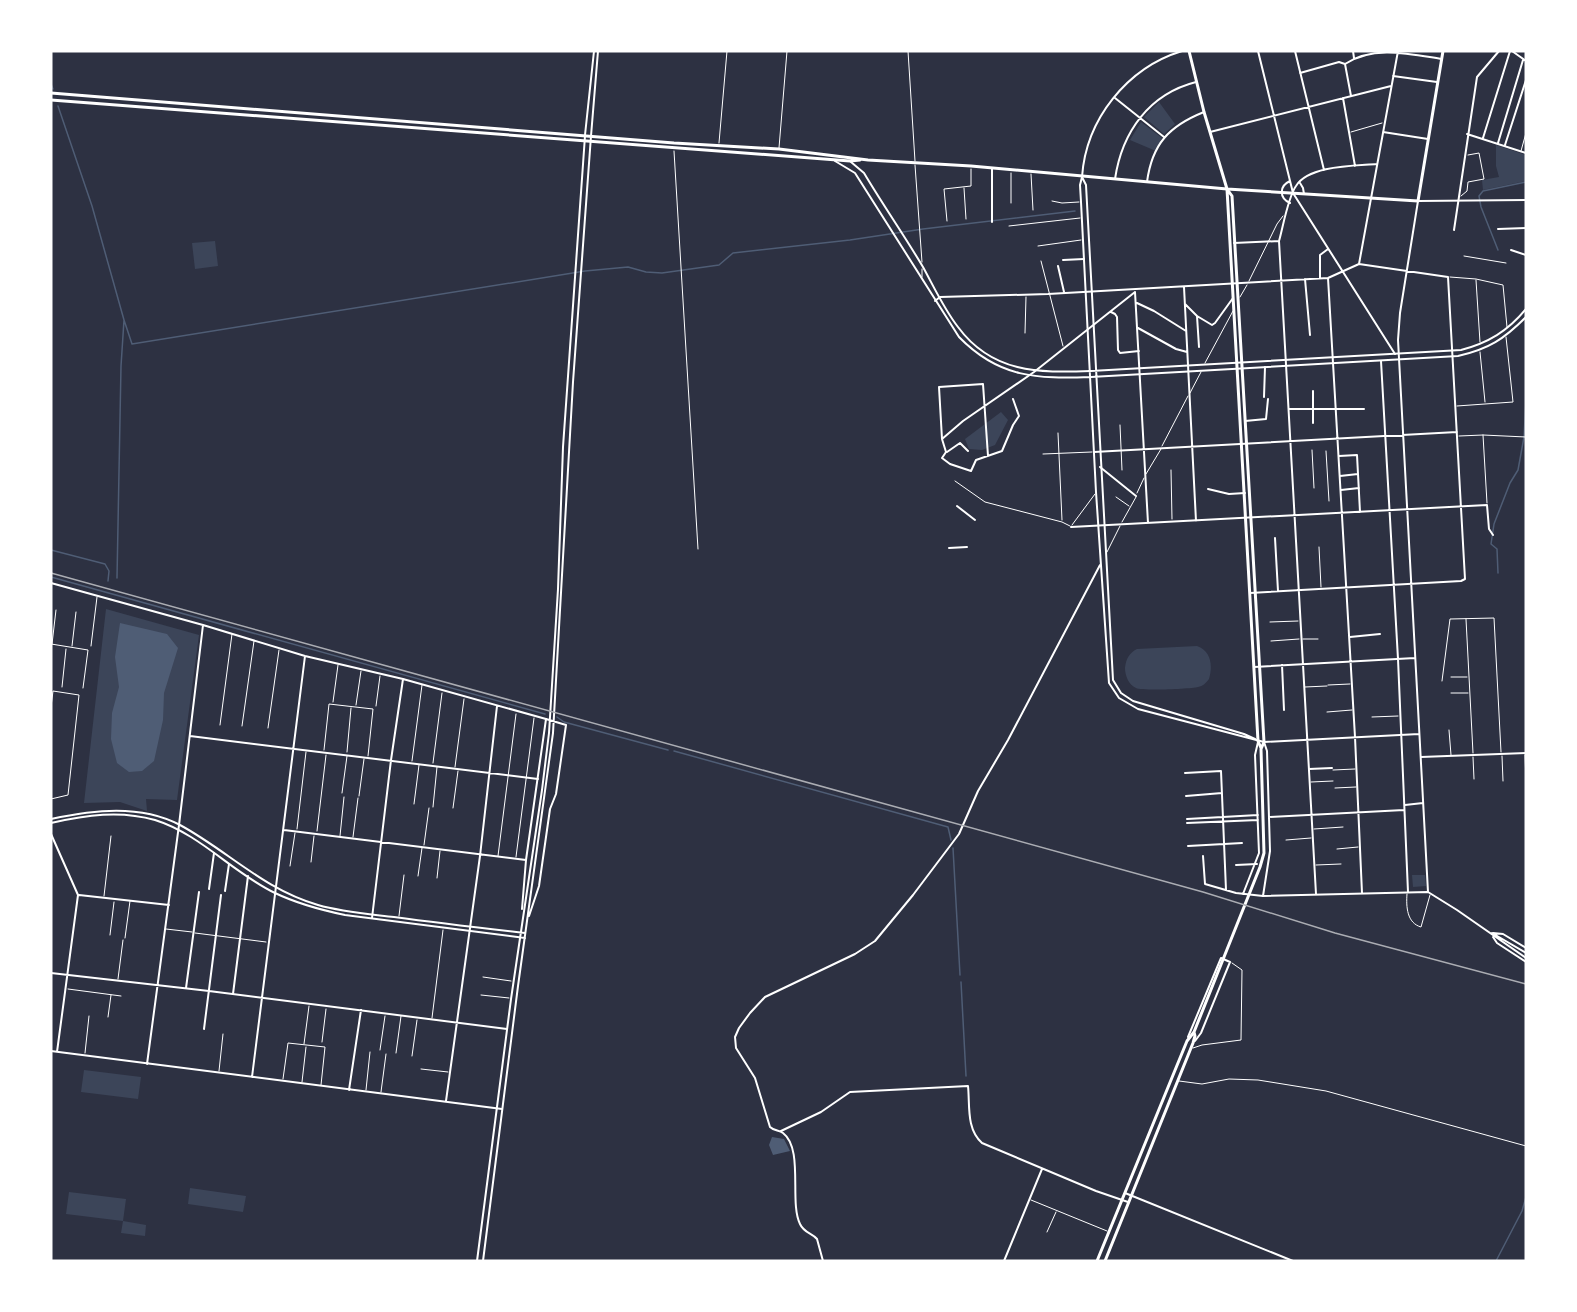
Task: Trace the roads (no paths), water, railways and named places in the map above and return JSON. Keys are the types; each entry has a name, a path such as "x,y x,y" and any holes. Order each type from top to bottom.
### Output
{"main road":[{"path":"1098,1261 1263,860 1261,749 1258,741 1227,189 1189,51"},
{"path":"51,100 850,161 971,166 1227,189 1418,201 1443,51"},
{"path":"51,93 675,143 829,153 868,160"},
{"path":"1227,189 1232,196 1235,243 1264,742 1261,749"},
{"path":"1105,1261 1193,1043 1194,1032"}],"street":[{"path":"521,922 549,733 554,672 563,447 585,135 596,51"},
{"path":"483,1261 525,938 547,790 554,721 596,51"},
{"path":"1182,51 1143,70 1127,82 1114,97 1092,134 1080,185 1108,675 1116,694 1123,701 1138,709 1258,741 1419,734"},
{"path":"1258,51 1293,193 1395,354"},
{"path":"1295,51 1323,170"},
{"path":"1353,51 1354,58"},
{"path":"1345,64 1354,58 1398,51 1442,58"},
{"path":"1359,264 1398,51"},
{"path":"1454,230 1477,77 1498,51"},
{"path":"1483,138 1511,51 1524,60 1498,143"},
{"path":"1300,73 1339,62 1345,64"},
{"path":"1345,64 1351,96"},
{"path":"1393,76 1437,82"},
{"path":"1505,145 1526,80"},
{"path":"1115,179 1122,149 1139,118 1164,95 1196,82"},
{"path":"1210,132 1391,86"},
{"path":"1114,97 1164,137"},
{"path":"1343,98 1355,166"},
{"path":"1147,182 1151,160 1164,137 1181,123 1204,112"},
{"path":"1382,131 1428,139"},
{"path":"1467,134 1526,153"},
{"path":"829,153 850,161 861,169 957,326 979,349 1004,363 1034,372 1096,371 1451,351 1480,344 1507,329 1526,309"},
{"path":"829,159 855,173 954,331 976,353 1001,368 1028,376 1091,377 1452,356 1480,351 1506,337 1526,317"},
{"path":"1316,894 1279,241 1293,193 1299,183 1323,170 1377,164"},
{"path":"992,169 992,222"},
{"path":"1082,177 1086,185 1111,671 1118,690 1132,701 1244,734 1258,741"},
{"path":"1290,181 1283,186 1281,192 1284,199 1290,203"},
{"path":"1299,183 1304,194"},
{"path":"1428,892 1399,360 1400,313 1418,201 1526,200"},
{"path":"1498,229 1526,228"},
{"path":"1230,244 1279,241"},
{"path":"1320,278 1320,255 1328,249"},
{"path":"1511,250 1526,255"},
{"path":"1063,260 1084,259"},
{"path":"935,301 940,297 1135,290 1184,285 1328,278 1359,264 1448,277 1465,579 1250,593"},
{"path":"1058,266 1064,292"},
{"path":"1328,278 1350,637 1362,893"},
{"path":"1305,279 1310,335"},
{"path":"1184,285 1196,520"},
{"path":"1135,290 1148,523"},
{"path":"942,439 963,421 1034,372 1135,290"},
{"path":"1185,304 1197,316 1212,324 1233,298"},
{"path":"1136,303 1140,303 1186,331"},
{"path":"1110,312 1117,317 1120,353 1138,351"},
{"path":"1197,316 1199,347"},
{"path":"1137,328 1176,349 1187,352"},
{"path":"1380,361 1398,659 1408,892"},
{"path":"1264,397 1265,366"},
{"path":"946,452 942,439 939,387 983,384 988,456"},
{"path":"1313,391 1313,423"},
{"path":"968,451 960,443 946,452 942,458 950,464 971,471 976,460 1002,451 1019,416 1013,399"},
{"path":"1245,421 1266,419 1268,399"},
{"path":"1288,409 1364,409"},
{"path":"1094,452 1457,432"},
{"path":"1339,456 1357,455 1360,512"},
{"path":"1100,467 1136,496"},
{"path":"1340,476 1358,474"},
{"path":"1341,490 1359,488"},
{"path":"1208,489 1229,494 1245,493"},
{"path":"1071,526 1487,505 1489,529 1493,534"},
{"path":"957,506 975,519"},
{"path":"1275,538 1278,591"},
{"path":"950,548 967,547"},
{"path":"1100,565 1008,740 978,791 959,834 913,895 875,941 855,954 765,997 750,1012 735,1037 736,1048 755,1078 773,1130 781,1131 821,1112 850,1092 968,1086 971,1128 978,1140 985,1146 1129,1202"},
{"path":"51,583 232,633 305,656 403,679 566,725 556,794 550,809 538,886 527,924"},
{"path":"147,1064 204,625"},
{"path":"1350,637 1380,634"},
{"path":"252,1077 305,656"},
{"path":"1254,667 1415,658"},
{"path":"1282,665 1284,710"},
{"path":"372,916 403,679"},
{"path":"446,1101 480,856 497,706"},
{"path":"477,1261 520,932 526,860 546,719"},
{"path":"189,736 538,779"},
{"path":"1243,894 1257,864 1259,850 1255,755 1258,741"},
{"path":"1263,896 1269,862 1267,752 1264,742"},
{"path":"1420,757 1525,753"},
{"path":"1309,769 1333,769"},
{"path":"1185,772 1221,771 1226,890"},
{"path":"1186,796 1222,793"},
{"path":"1404,805 1423,803"},
{"path":"1269,817 1404,810"},
{"path":"51,821 92,811 141,813 179,825 276,889 319,905 443,928 526,933"},
{"path":"51,821 92,815 126,815 155,820 179,829 274,893 318,909 399,918 525,938"},
{"path":"1187,819 1258,815"},
{"path":"1187,823 1258,820"},
{"path":"283,830 526,860"},
{"path":"51,834 78,895 57,1052"},
{"path":"1188,846 1242,843"},
{"path":"209,889 214,853"},
{"path":"1203,856 1204,885 1243,894 1263,896 1428,892 1490,932 1526,950"},
{"path":"225,891 229,863"},
{"path":"1236,865 1257,864"},
{"path":"233,994 248,876"},
{"path":"186,988 199,892"},
{"path":"78,895 169,905"},
{"path":"204,1029 221,895"},
{"path":"1490,932 1526,960"},
{"path":"1490,932 1503,934 1526,950"},
{"path":"1490,932 1497,943 1526,960"},
{"path":"1187,1041 1221,957 1230,962 1201,1033 1193,1043"},
{"path":"51,973 507,1029"},
{"path":"349,1090 361,1010"},
{"path":"51,1051 502,1108"},
{"path":"781,1131 793,1154 796,1173 794,1191 799,1224 817,1239 824,1261"},
{"path":"1004,1261 1042,1169"},
{"path":"1125,1193 1293,1261"}],"lane":[{"path":"719,145 727,51"},
{"path":"779,149 787,51"},
{"path":"908,51 922,279"},
{"path":"1349,132 1384,122"},
{"path":"1521,151 1526,133"},
{"path":"675,143 698,549"},
{"path":"1457,200 1467,191 1468,182 1484,179 1479,153 1464,155"},
{"path":"947,221 944,189 970,186 971,166"},
{"path":"1011,171 1011,203"},
{"path":"1031,172 1033,210"},
{"path":"964,188 966,219"},
{"path":"1052,201 1081,202"},
{"path":"1100,565 1249,282 1278,222 1288,209"},
{"path":"1009,226 1082,218"},
{"path":"1038,246 1083,240"},
{"path":"1464,256 1506,263"},
{"path":"1041,261 1064,348"},
{"path":"1448,277 1476,279 1503,285 1507,329"},
{"path":"1476,279 1480,344"},
{"path":"1026,295 1026,333"},
{"path":"1455,406 1513,402 1506,337"},
{"path":"1480,351 1485,404"},
{"path":"1120,425 1122,470"},
{"path":"1058,433 1062,522"},
{"path":"1482,435 1487,505"},
{"path":"1457,436 1525,437"},
{"path":"1312,450 1314,488"},
{"path":"1326,451 1329,501"},
{"path":"1043,454 1094,452"},
{"path":"1171,470 1172,522"},
{"path":"955,481 985,502 1071,526 1096,492"},
{"path":"1116,497 1130,507"},
{"path":"1319,547 1321,589"},
{"path":"91,646 97,596"},
{"path":"56,610 51,645 87,649 83,688"},
{"path":"72,647 76,612"},
{"path":"1442,681 1450,619 1494,618 1503,781"},
{"path":"1466,619 1474,779"},
{"path":"1270,622 1300,621"},
{"path":"220,725 232,633"},
{"path":"1271,641 1318,639"},
{"path":"242,726 254,640"},
{"path":"62,687 66,647"},
{"path":"268,728 279,648"},
{"path":"333,702 338,664"},
{"path":"356,705 361,669"},
{"path":"376,706 380,674"},
{"path":"1451,676 1469,677"},
{"path":"1304,687 1352,683"},
{"path":"412,763 422,685"},
{"path":"433,765 442,690"},
{"path":"51,707 53,691 79,695 68,795 51,799"},
{"path":"1451,693 1470,693"},
{"path":"453,808 464,696"},
{"path":"311,862 329,704 373,709 353,839"},
{"path":"342,793 351,706"},
{"path":"1327,712 1354,710"},
{"path":"498,858 516,711"},
{"path":"516,859 534,716"},
{"path":"1372,717 1400,716"},
{"path":"1449,730 1451,755"},
{"path":"291,866 306,750"},
{"path":"1525,753 1526,781"},
{"path":"414,804 419,764"},
{"path":"433,807 438,766"},
{"path":"1333,769 1357,768"},
{"path":"1310,783 1333,781"},
{"path":"1335,788 1358,787"},
{"path":"340,837 344,797"},
{"path":"418,876 429,808"},
{"path":"1312,829 1343,827"},
{"path":"103,898 111,836"},
{"path":"1286,840 1313,838"},
{"path":"1337,849 1360,847"},
{"path":"437,878 440,851"},
{"path":"1314,866 1341,864"},
{"path":"399,918 404,875"},
{"path":"1408,892 1407,906 1410,920 1421,927 1430,898 1428,892"},
{"path":"110,935 114,899"},
{"path":"118,981 130,901"},
{"path":"432,1020 443,928"},
{"path":"165,929 268,942"},
{"path":"1191,1048 1241,1040 1242,970 1230,962"},
{"path":"483,977 513,981"},
{"path":"66,989 121,996"},
{"path":"108,1017 111,995"},
{"path":"481,995 511,999"},
{"path":"302,1084 309,1004"},
{"path":"322,1042 326,1006"},
{"path":"380,1050 385,1013"},
{"path":"85,1055 89,1016"},
{"path":"396,1053 401,1016"},
{"path":"412,1056 417,1018"},
{"path":"219,1073 223,1034"},
{"path":"283,1081 288,1042 326,1047 321,1086"},
{"path":"366,1092 370,1052"},
{"path":"381,1094 386,1054"},
{"path":"420,1069 450,1072"},
{"path":"1177,1081 1202,1084 1229,1079 1301,1086 1526,1146"},
{"path":"1029,1199 1109,1232"},
{"path":"1047,1232 1056,1210"}],"waterway":[{"path":"51,84 53,89"},
{"path":"58,106 92,206 124,320 117,578"},
{"path":"1498,250 1479,196 1483,191 1526,182"},
{"path":"124,320 132,344 585,271 628,267 662,273 719,265 733,253 1075,211"},
{"path":"1498,573 1497,549 1491,544 1494,524 1510,483 1518,470 1524,437 1526,401"},
{"path":"51,550 105,564 109,571 108,581"},
{"path":"51,577 545,714"},
{"path":"557,717 564,722 668,750"},
{"path":"674,751 948,827 951,840"},
{"path":"953,848 960,975"},
{"path":"961,982 966,1076"},
{"path":"1496,1261 1522,1211 1526,1197"}],"railway":[{"path":"51,573 1203,892 1335,933 1526,984"}]}
